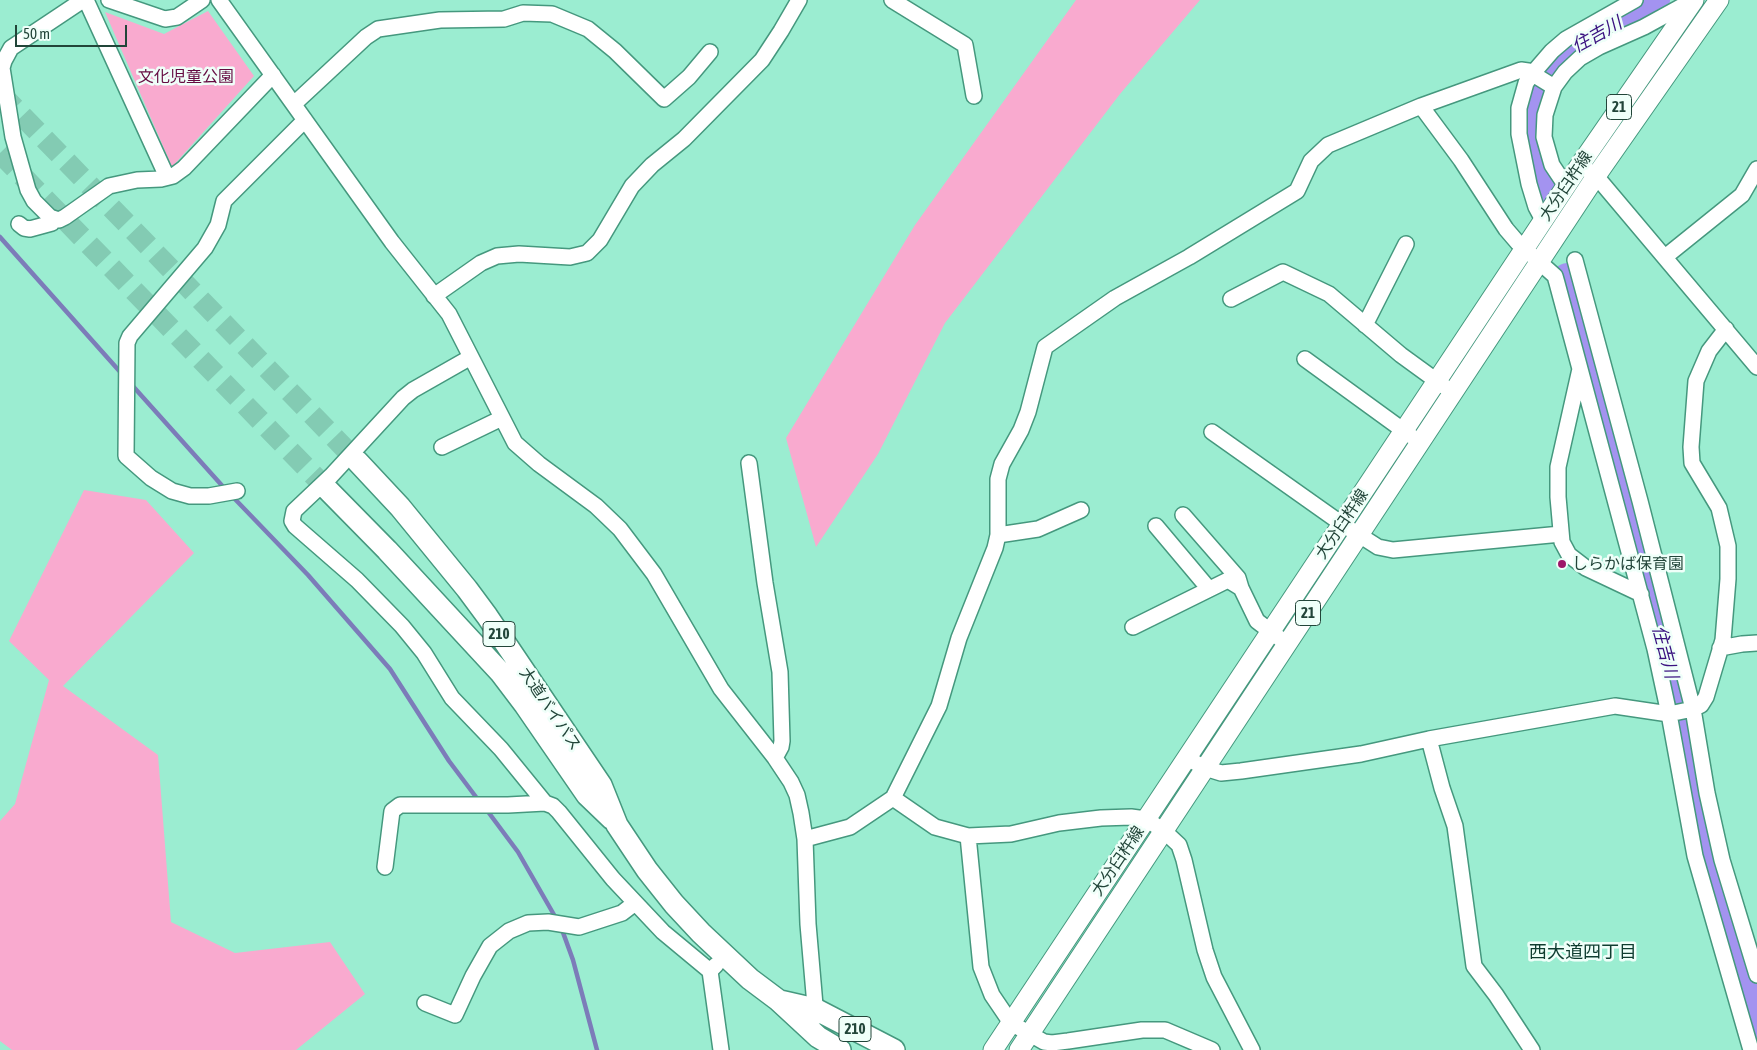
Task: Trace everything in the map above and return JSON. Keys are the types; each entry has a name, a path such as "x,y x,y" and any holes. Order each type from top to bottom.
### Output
{"highway":[{"name":"大道バイパス","path":"357,461 400,508 487,616 601,785 617,825"},
{"name":"大道バイパス","path":"327,489 387,550 500,672 526,705 587,795 617,825 647,870 674,904 725,956 750,979 778,1000 819,1044 840,1050"},
{"name":"大道バイパス","path":"778,1000 815,1009 894,1050"}],"main road":[{"name":"大分臼杵線","path":"1024,1042 1596,176 1719,0"},
{"name":"大分臼杵線","path":"993,1050 1688,3"}],"street":[{"path":"167,177 85,0 11,48 1,65 13,137 28,190 44,213 59,220 109,186 137,180 161,179 167,177 184,168 273,75"},
{"path":"109,0 166,19 177,17 202,0"},
{"path":"219,0 392,242 449,314 515,443 539,464 596,506 625,535 654,574 721,689 775,758 791,782 797,795 806,839 808,924 819,1044"},
{"path":"434,296 481,263 497,256 519,254 570,257 587,254 600,240 632,186 652,165 684,139 762,60 799,0"},
{"path":"892,0 965,45 974,96"},
{"path":"1543,220 1536,207 1529,184 1521,147 1518,120 1522,96 1533,73 1552,51 1566,39 1635,0"},
{"path":"1566,186 1552,165 1544,137 1545,114 1554,87 1565,72 1580,58 1688,3 1706,18"},
{"path":"294,104 378,29 440,20 504,19 523,13 552,14 588,29 616,50 664,100 689,77 710,52"},
{"path":"806,839 850,827 893,798 939,706 959,638 995,548 998,535 998,479 1002,464 1021,430 1028,412 1045,347 1115,298 1189,257 1297,191 1311,161 1328,145 1421,106 1521,70 1533,73 1554,87"},
{"path":"1421,106 1461,160 1506,229 1555,276 1641,594 1670,714 1695,856 1751,1050"},
{"path":"237,491 208,496 190,496 172,491 151,478 126,456 127,343 130,336 206,248 218,225 224,201 305,120"},
{"path":"1580,165 1596,176 1757,367"},
{"path":"1665,257 1742,195 1757,169"},
{"path":"19,224 24,228 30,229 52,223 54,219"},
{"path":"1365,325 1406,244"},
{"path":"1575,260 1640,501 1693,709 1707,793 1722,860 1757,975"},
{"path":"1231,299 1283,272 1329,294 1401,355 1453,393"},
{"path":"1187,758 1205,768 1221,773 1292,765 1361,754 1428,739 1615,706 1670,714 1693,709 1700,705 1706,698 1723,640 1726,614 1728,546 1719,508 1692,463 1691,447 1696,381 1709,351 1726,329"},
{"path":"471,357 413,390 403,398 331,476 294,511 292,521 295,526 358,580 407,631 424,653 452,698 501,749 545,803"},
{"path":"1305,360 1420,442"},
{"path":"1580,367 1558,467 1561,534 1565,548 1574,559 1586,568 1641,594"},
{"path":"442,447 502,418"},
{"path":"1212,432 1342,524 1378,547 1392,550 1561,534"},
{"path":"749,463 765,583 780,672 782,740 781,747 775,758"},
{"path":"998,535 1038,529 1080,510"},
{"path":"1184,515 1238,578 1256,622 1287,644"},
{"path":"1156,526 1209,590"},
{"path":"1133,627 1228,580 1241,588"},
{"path":"1720,648 1757,643"},
{"path":"1428,739 1455,826 1474,966 1532,1050"},
{"path":"893,798 935,827 968,836 1011,834 1059,823 1131,817 1146,819 1164,831 1179,845 1205,950 1214,977 1252,1050"},
{"path":"385,867 392,811 400,805 545,803 553,806 634,903 678,946 710,971 721,1050"},
{"path":"968,836 981,967 992,995 1024,1042 1052,1043 1142,1030 1165,1030 1212,1050"},
{"path":"425,1004 455,1016 473,976 490,946 508,931 528,923 548,922 579,927 622,912 634,903"},
{"path":"710,971 725,956"}],"green space":[{"path":"1076,0 1200,0 1120,94 945,323 878,454 816,547 786,438 915,225"},
{"name":"文化児童公園","path":"208,11 254,76 172,167 105,12 164,34"},
{"path":"84,490 146,500 194,553 63,686 158,755 171,922 235,953 330,942 365,994 296,1050 12,1050 0,1041 0,821 15,804 49,680 9,641"}],"waterway":[{"name":"住吉川","path":"1543,191 1528,130 1534,92 1547,70 1564,52 1575,44 1642,12 1656,0"},
{"path":"0,237 122,374"},
{"name":"住吉川","path":"1567,277 1626,515 1669,662 1757,1029"},
{"path":"131,384 226,490"},
{"path":"231,495 308,575 390,669 449,761 479,801"},
{"path":"486,809 518,852 557,920"},
{"path":"561,927 573,960 597,1050"}],"tunnel":[{"path":"0,93 357,461"},
{"path":"0,153 327,489"}],"place":[{"name":"しらかば保育園","path":"1562,564"}],"district":[{"name":"西大道四丁目","path":"1583,952"}]}
